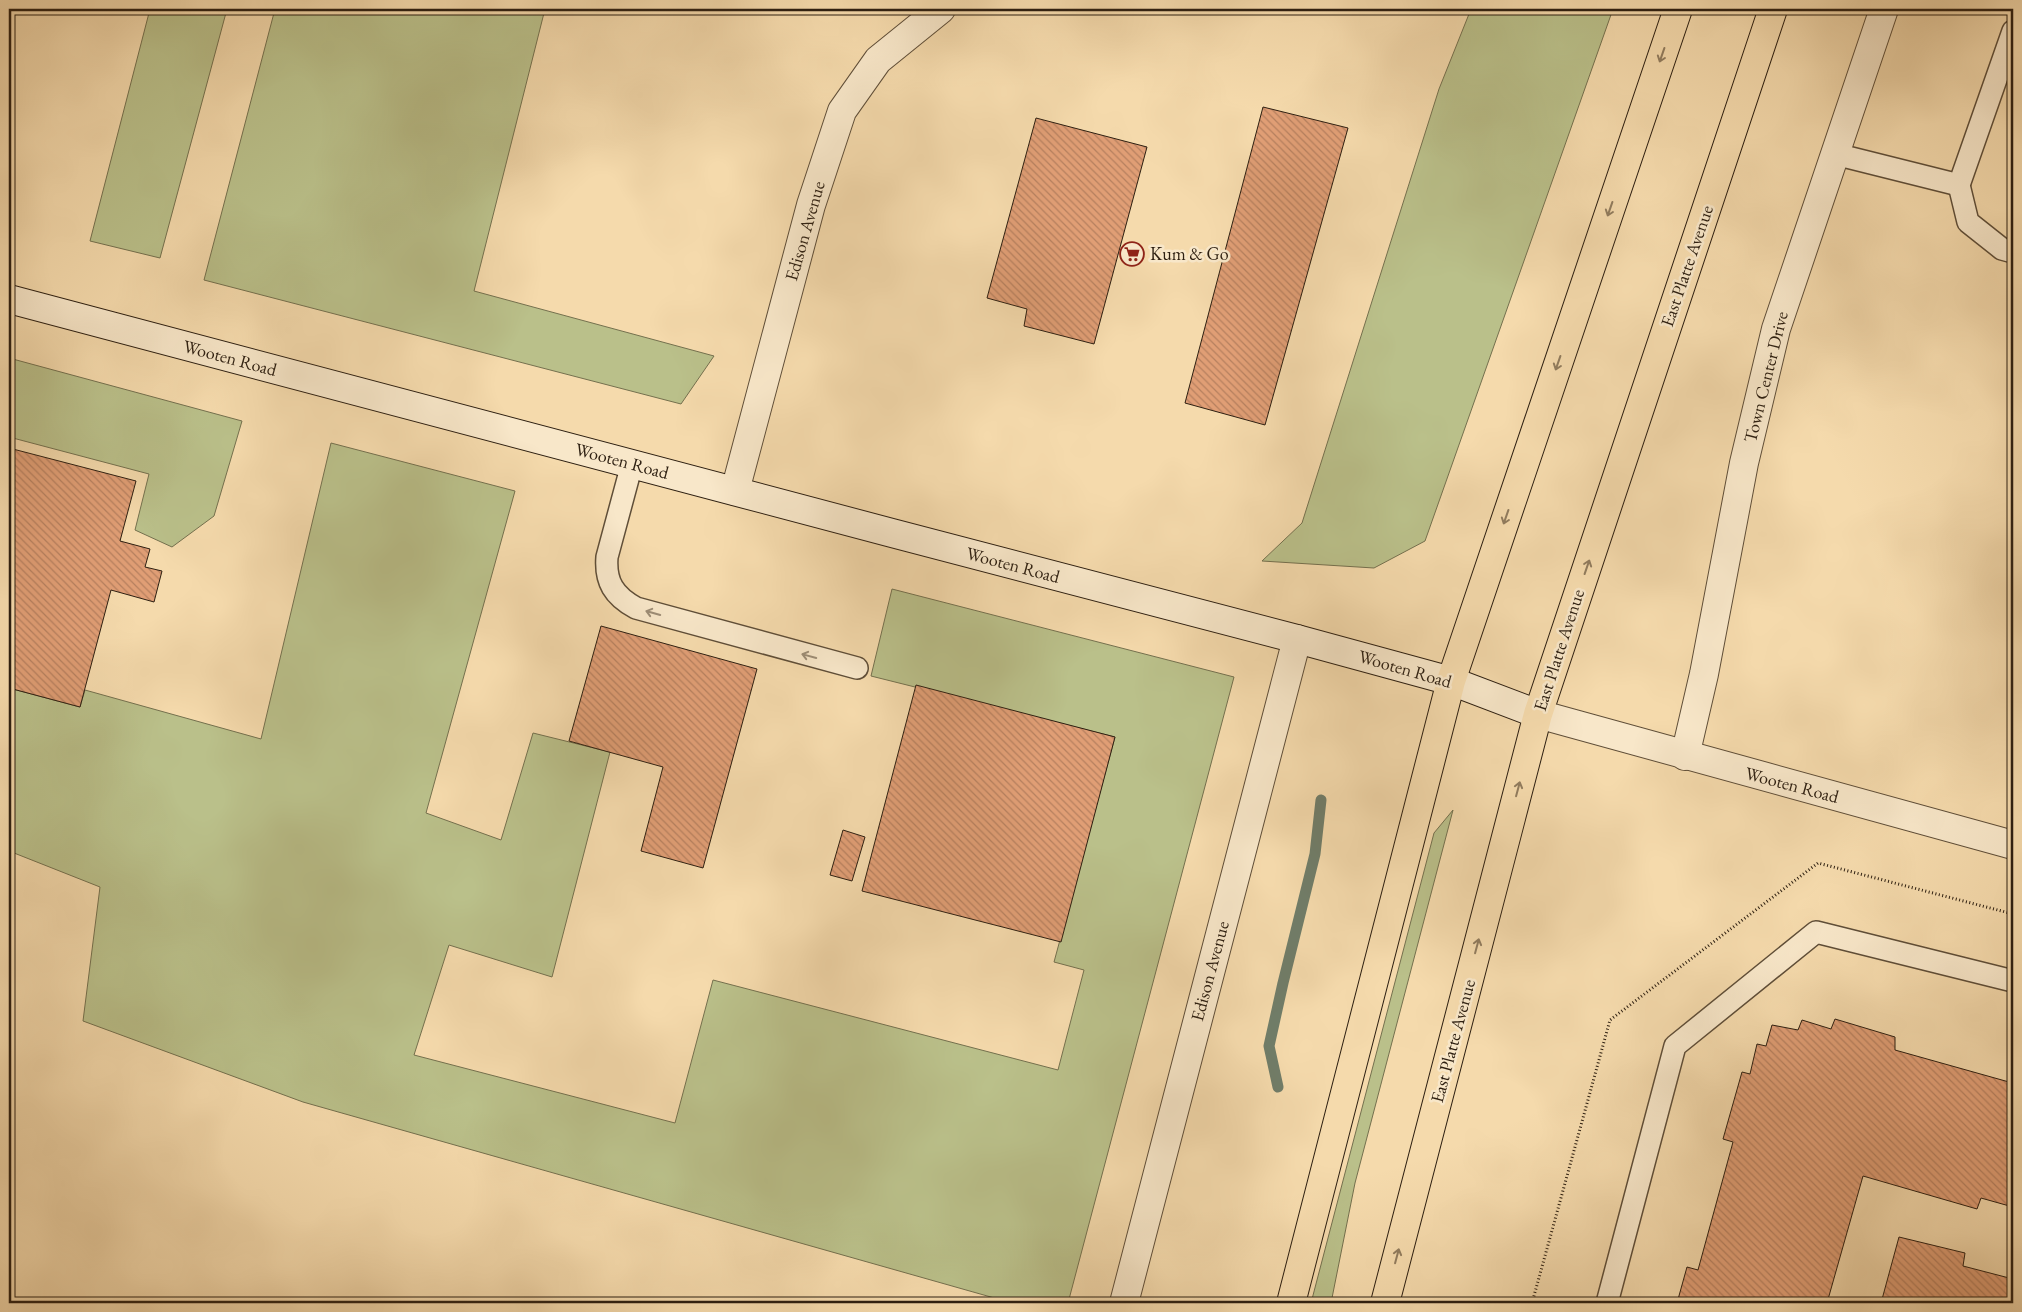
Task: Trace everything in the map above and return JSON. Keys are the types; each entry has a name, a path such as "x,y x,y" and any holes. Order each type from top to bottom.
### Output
{"highway":[{"path":"1291,1303 1451,681 1678,9"},
{"name":"East Platte Avenue","path":"1385,1303 1538,714 1773,9"}],"street":[{"name":"Edison Avenue","path":"735,491 811,204 842,111 878,60 941,9"},
{"name":"Town Center Drive","path":"1685,756 1704,674 1744,463 1776,329 1884,9"},
{"name":"Wooten Road","path":"9,299 1297,638 1451,681 1538,714 2013,845"},
{"name":"Edison Avenue","path":"1124,1303 1297,638"}],"lane":[{"path":"2013,31 1959,186 1968,222 2002,249 2013,252"},
{"path":"1835,154 1959,186"},
{"path":"632,464 607,557 606,571 612,588 624,602 636,608 857,668"},
{"path":"1607,1303 1676,1046 1816,932 2013,981"}],"path":[{"path":"1818,863 2013,914"}],"green space":[{"path":"150,9 227,9 160,258 90,241"},
{"path":"275,9 545,9 474,291 714,356 681,404 204,280"},
{"path":"1471,9 1613,9 1425,541 1374,568 1262,561 1302,523 1439,89"},
{"path":"9,358 242,421 214,516 172,547 135,530 149,474 9,437"},
{"path":"331,443 515,491 426,813 501,840 533,733 610,752 552,977 449,945 414,1055 675,1123 713,980 1058,1070 1084,970 1054,962 1115,737 871,676 892,589 1234,677 1068,1303 1012,1303 303,1102 83,1021 100,887 9,851 9,688 80,707 85,690 261,739"},
{"path":"1453,810 1355,1183 1331,1303 1311,1303 1434,833"}],"building":[{"path":"1263,107 1348,128 1265,425 1185,403"},
{"path":"1036,118 1147,147 1094,344 1024,326 1027,309 987,298"},
{"path":"2013,163 2013,178 2009,177"},
{"path":"9,448 136,481 120,541 150,549 145,567 162,571 154,602 111,590 80,707 9,688"},
{"path":"601,626 757,669 703,868 641,851 663,767 569,741"},
{"path":"916,685 1115,737 1061,942 862,891"},
{"path":"843,830 865,837 852,881 830,875"},
{"path":"1835,1019 1895,1037 1895,1050 2009,1082 2013,1068 2013,1207 1981,1198 1977,1209 1863,1176 1827,1303 1677,1303 1687,1267 1698,1270 1733,1142 1723,1139 1742,1072 1750,1074 1757,1044 1766,1046 1772,1025 1798,1030 1802,1020 1831,1029"},
{"path":"1899,1237 1965,1253 1963,1266 2013,1279 2013,1303 1881,1303"}],"waterway":[{"path":"1278,1087 1269,1046 1315,854 1321,800"}],"place":[{"name":"Kum & Go","path":"1132,254"}]}
